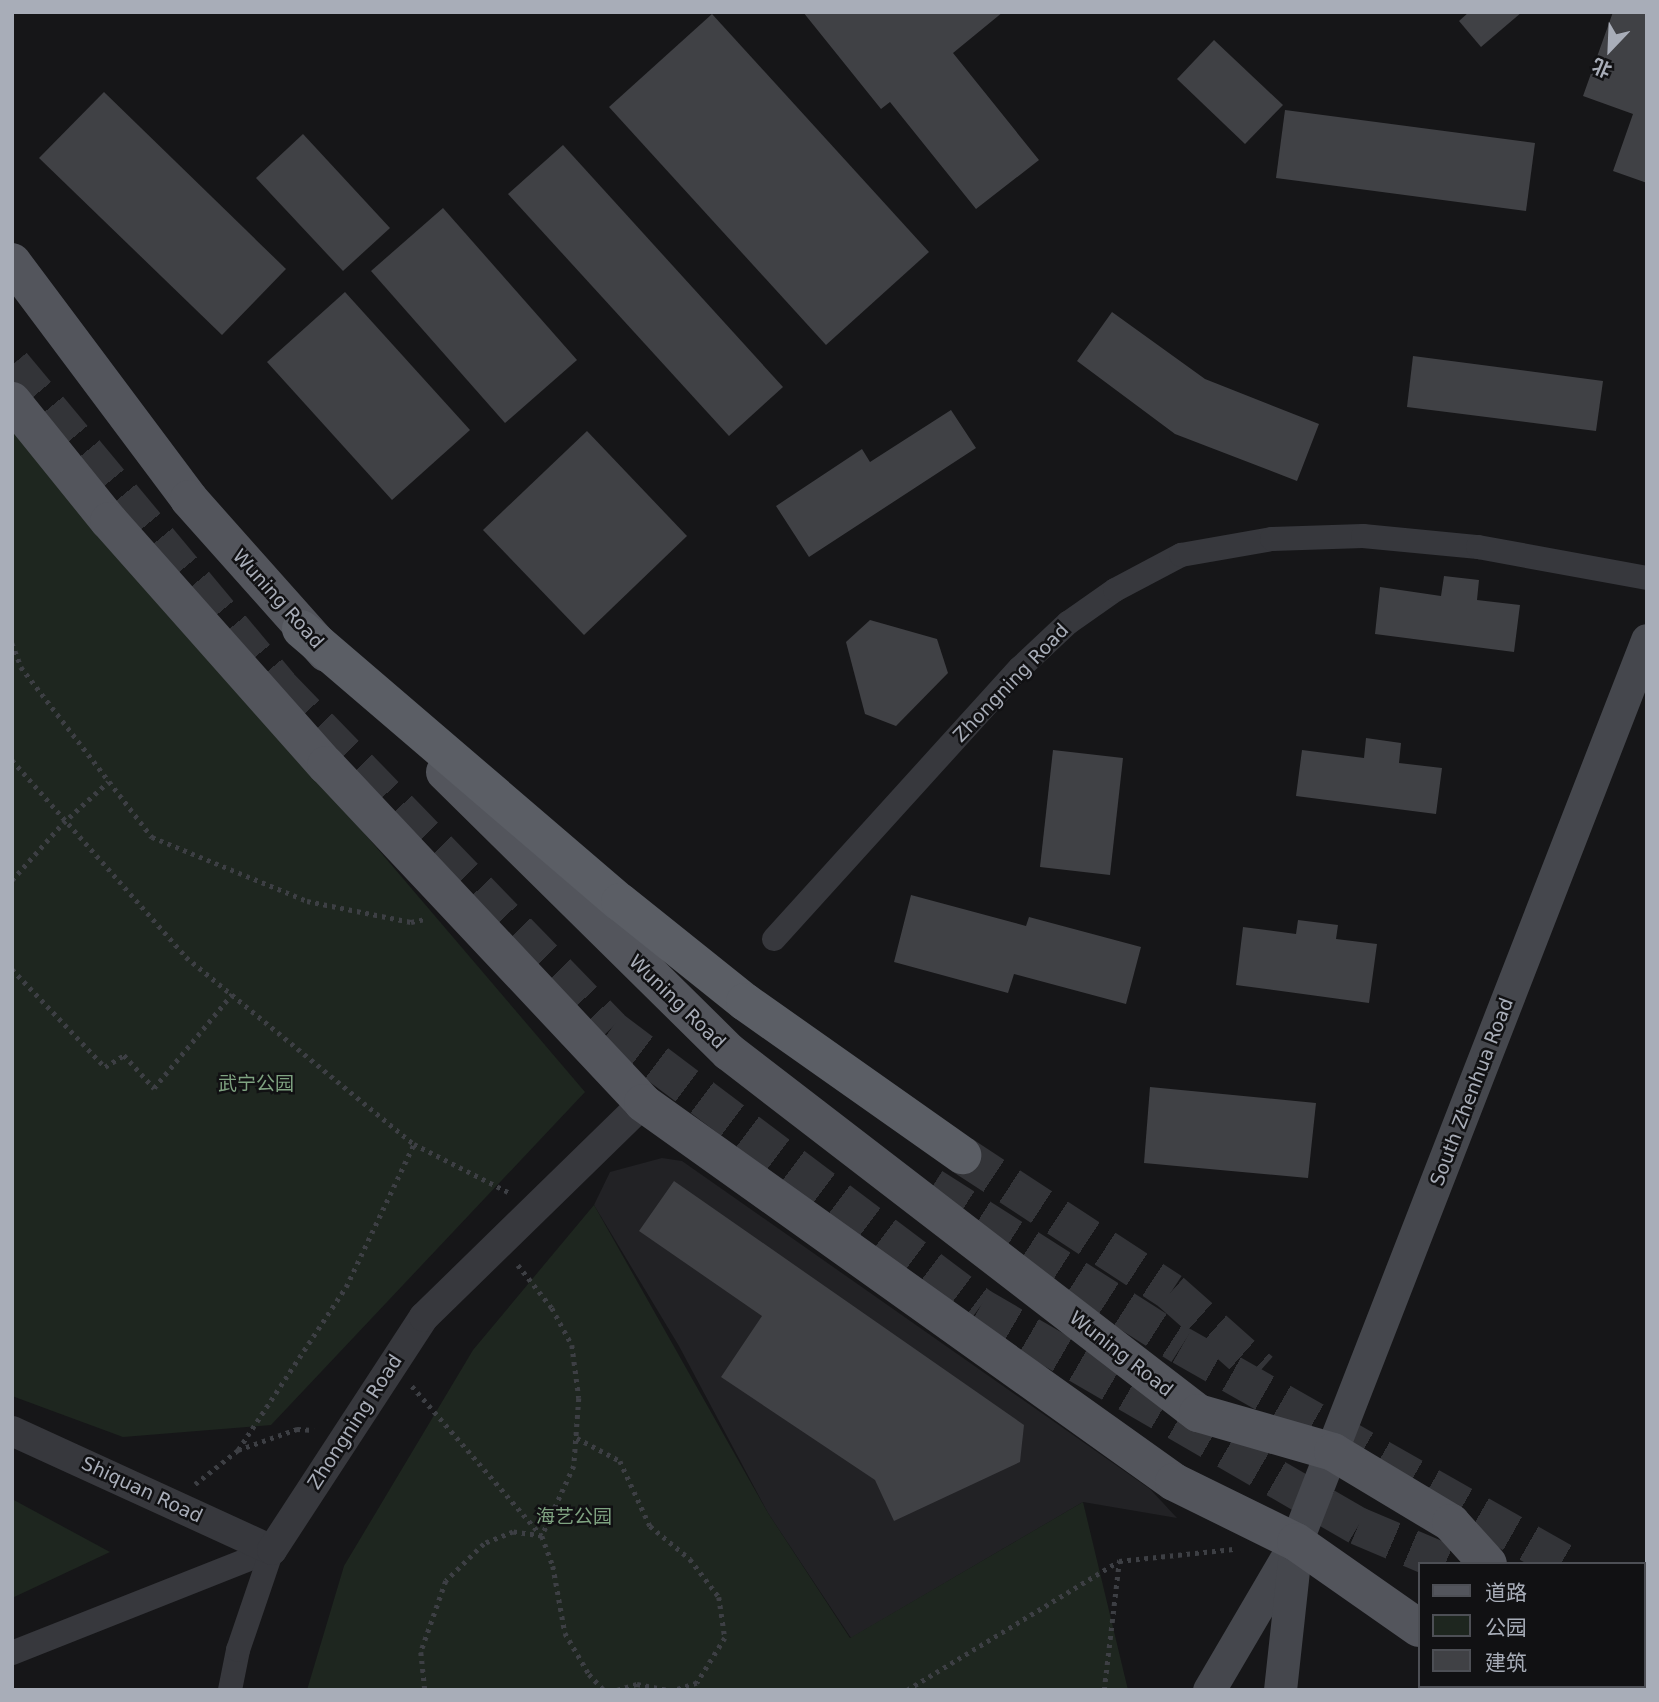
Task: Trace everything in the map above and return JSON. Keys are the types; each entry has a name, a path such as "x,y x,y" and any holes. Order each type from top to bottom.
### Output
{"highway":[{"path":"301,629 620,902 745,1002 962,1155"}],"main road":[{"name":"Wuning Road","path":"12,262 189,499 301,629 729,1052 1198,1413 1333,1452 1451,1523 1486,1562"},
{"path":"12,401 118,531 464,912 643,1103 1174,1482 1296,1542 1418,1627"},
{"name":"South Zhenhua Road","path":"1209,1690 1296,1542 1647,640"},
{"name":"South Zhenhua Road","path":"1280,1690 1296,1542"}],"street":[{"name":"Zhongning Road","path":"774,939 1020,668 1068,623 1115,590 1181,555 1272,539 1363,536 1478,547 1647,578"},
{"name":"Zhongning Road","path":"272,1550 424,1317 643,1103"},
{"name":"Shiquan Road","path":"12,1431 272,1550"},
{"path":"12,1653 272,1550"},
{"path":"230,1690 237,1650 272,1550"}],"path":[{"path":"12,642 21,667 152,837 307,901 411,922 464,912"},
{"path":"12,760 63,823 186,957 414,1144 536,1207"},
{"path":"12,880 63,823 108,782"},
{"path":"12,969 105,1068 124,1055 153,1088 232,994"},
{"path":"171,1504 238,1450 346,1287 414,1144"},
{"path":"500,1242 552,1308 572,1345 579,1398 573,1466 542,1536"},
{"path":"393,1364 542,1536 553,1566 565,1633 589,1674 604,1690"},
{"path":"238,1450 297,1429 350,1431"},
{"path":"577,1438 620,1461 650,1526 690,1559 719,1597 725,1638 721,1647 697,1683 675,1690"},
{"path":"425,1690 421,1652 446,1581 484,1544 513,1532 542,1536"},
{"path":"907,1690 1119,1561 1242,1548"},
{"path":"1104,1690 1119,1561"},
{"path":"617,1690 637,1685 669,1690"}],"shaded area":[{"path":"662,1158 682,1161 1150,1489 1177,1518 1083,1502 851,1638 768,1513 679,1346 594,1205 610,1172"}],"green space":[{"name":"武宁公园","path":"12,420 585,1092 271,1425 123,1437 12,1396"},
{"name":"海艺公园","path":"594,1205 768,1513 850,1638 1083,1502 1128,1690 307,1690 344,1566 473,1350"},
{"path":"12,1499 110,1552 12,1598"}],"building":[{"path":"803,12 1003,12 953,53 1039,160 976,209 890,102 881,109"},
{"path":"1469,12 1522,12 1481,47 1459,21"},
{"path":"1613,12 1647,12 1647,183 1613,171 1633,114 1583,96"},
{"path":"712,14 929,252 826,345 609,107"},
{"path":"1214,40 1283,105 1245,144 1177,79"},
{"path":"104,92 286,269 222,335 39,158"},
{"path":"1285,110 1535,143 1526,211 1276,178"},
{"path":"303,134 390,228 343,271 256,178"},
{"path":"563,145 783,387 729,436 508,194"},
{"path":"443,208 577,360 505,423 371,271"},
{"path":"345,292 470,430 392,500 267,362"},
{"path":"1112,312 1205,379 1319,424 1297,481 1175,434 1077,361"},
{"path":"1413,356 1603,381 1596,431 1407,407"},
{"path":"951,410 976,448 809,557 776,506 862,449 870,462"},
{"path":"587,431 687,536 584,635 483,530"},
{"path":"1444,576 1479,580 1477,600 1520,605 1514,652 1375,634 1380,587 1441,596"},
{"path":"870,620 937,639 948,673 896,726 865,714 846,642"},
{"path":"1366,738 1401,743 1399,763 1442,768 1436,814 1296,796 1302,750 1364,758"},
{"path":"1053,750 1123,758 1110,875 1040,867"},
{"path":"911,895 1026,926 1029,917 1141,947 1126,1004 1014,974 1008,993 894,962"},
{"path":"1298,920 1338,925 1336,939 1377,944 1369,1003 1236,985 1243,927 1296,934"},
{"path":"1150,1087 1316,1103 1308,1178 1144,1163"},
{"path":"674,1181 1024,1425 1020,1462 894,1521 875,1480 721,1377 762,1316 639,1231"}],"tunnel":[{"path":"12,365 279,686 611,1029 980,1307 1358,1526 1443,1562"},
{"path":"962,1155 1171,1292 1260,1371"},
{"path":"932,1187 1182,1346 1561,1562"}]}
